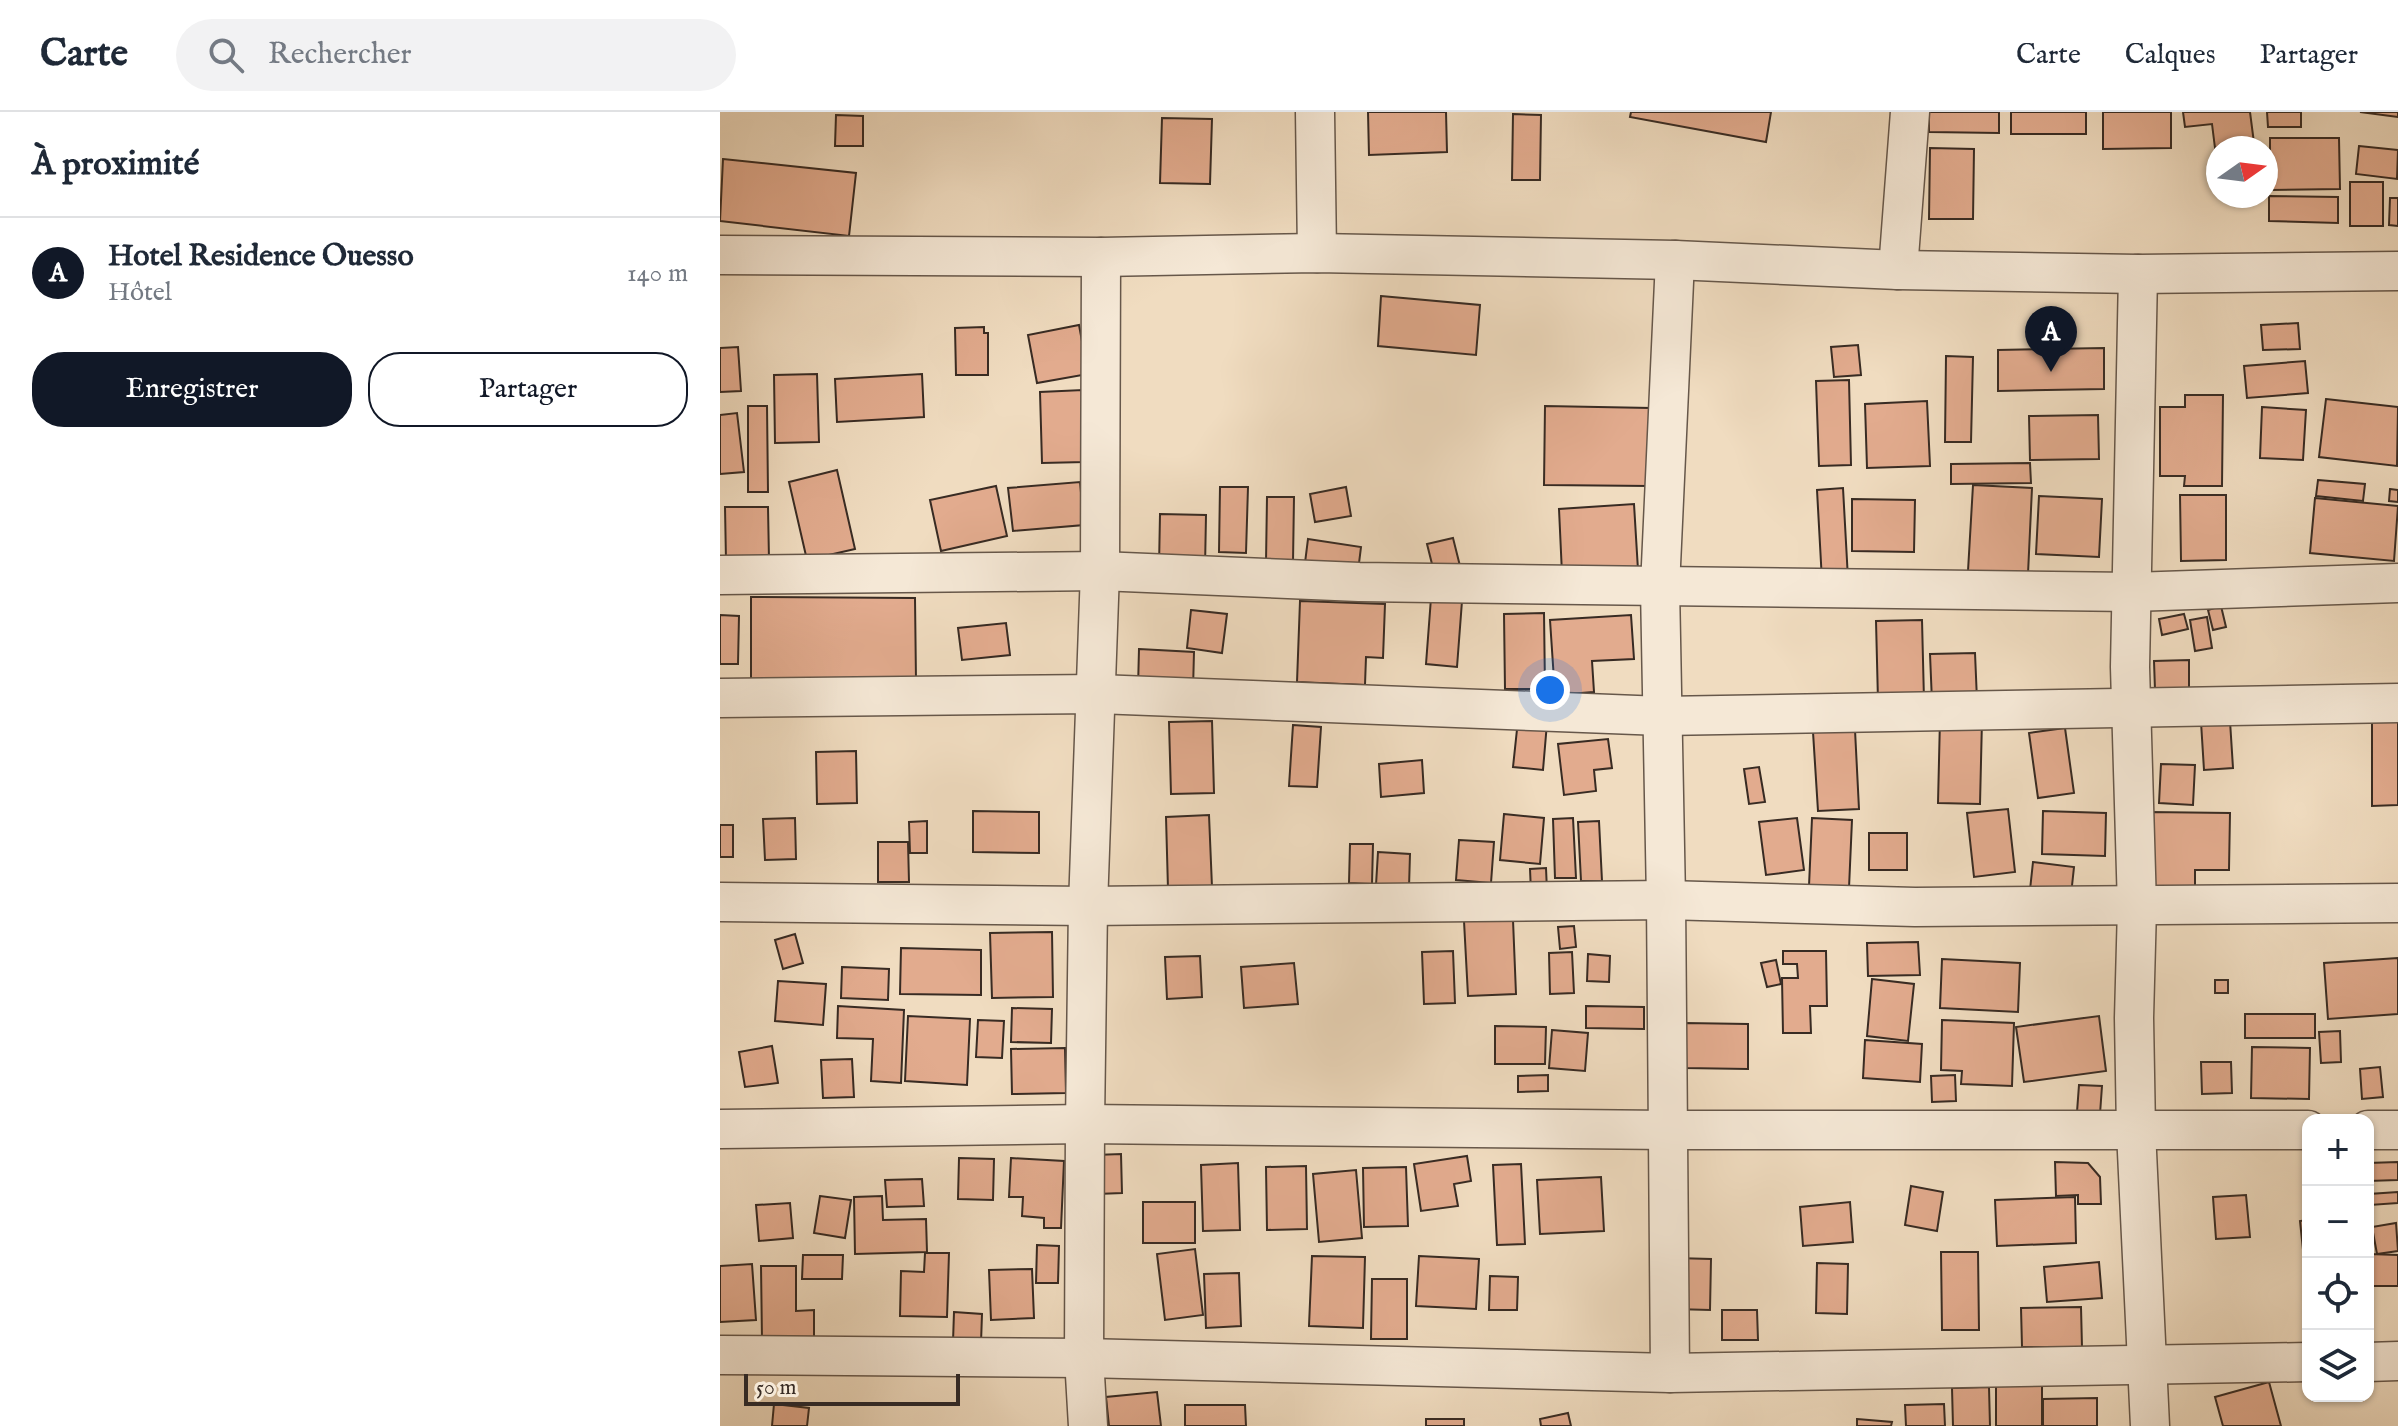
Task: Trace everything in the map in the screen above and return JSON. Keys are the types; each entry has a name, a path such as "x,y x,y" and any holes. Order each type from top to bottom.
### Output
{"street":[{"path":"1315,112 1317,253"},
{"path":"1898,270 1910,112"},
{"path":"720,255 1101,257 1317,253 2138,274 2398,271"},
{"path":"1088,1426 1084,1358 1085,1124 1088,906 1098,694 1101,257"},
{"path":"1670,1373 1660,587 1675,260"},
{"path":"2138,274 2131,709 2137,907 2134,1018 2136,1131 2150,1426"},
{"path":"720,575 1100,571 1359,582 2132,592 2398,583"},
{"path":"720,698 1098,694 1662,716 2398,703"},
{"path":"720,902 1088,906 1666,900 1915,907 2398,903"},
{"path":"720,1129 1085,1124 1667,1130 2302,1130"},
{"path":"2374,1130 2398,1130"},
{"path":"720,1355 1084,1358 1670,1373 2302,1362"},
{"path":"2374,1362 2398,1361"}],"building":[{"path":"1368,112 1446,112 1447,152 1369,155"},
{"path":"1631,112 1771,112 1766,142 1630,117"},
{"path":"1929,112 1999,112 1999,133 1929,132"},
{"path":"2011,112 2086,112 2086,134 2011,134"},
{"path":"2103,112 2171,112 2171,148 2103,149"},
{"path":"2183,112 2250,112 2253,136 2214,136 2212,124 2185,127"},
{"path":"2267,112 2301,112 2301,127 2268,127"},
{"path":"2360,112 2398,112 2398,117"},
{"path":"1513,114 1541,115 1540,180 1512,180"},
{"path":"836,115 863,116 863,146 835,146"},
{"path":"1162,118 1212,119 1210,184 1160,183"},
{"path":"2278,138 2339,138 2340,189 2278,190"},
{"path":"2359,146 2398,150 2397,179 2356,174"},
{"path":"1930,148 1974,149 1973,219 1929,219"},
{"path":"723,159 856,173 849,236 720,221"},
{"path":"2350,182 2383,182 2383,226 2350,226"},
{"path":"2278,196 2338,197 2338,223 2269,221 2269,208 2278,208"},
{"path":"2390,198 2398,198 2398,226 2389,225"},
{"path":"1381,296 1480,305 1476,355 1378,346"},
{"path":"2298,323 2300,349 2263,350 2261,325"},
{"path":"1079,325 1088,374 1037,383 1028,335"},
{"path":"984,327 984,333 988,333 988,375 956,375 955,328"},
{"path":"1858,345 1861,375 1834,377 1831,347"},
{"path":"738,347 741,391 720,392 720,348"},
{"path":"2104,348 2104,389 1998,391 1998,350"},
{"path":"1946,356 1973,357 1971,442 1945,442"},
{"path":"2305,361 2308,393 2247,398 2244,366"},
{"path":"817,374 819,442 775,443 774,375"},
{"path":"922,374 924,417 837,422 835,379"},
{"path":"1849,380 1851,465 1819,466 1816,381"},
{"path":"1083,390 1085,462 1042,463 1040,392"},
{"path":"2185,395 2223,395 2222,486 2184,486 2185,476 2160,476 2160,407 2185,407"},
{"path":"2326,399 2398,407 2397,466 2319,457"},
{"path":"1927,401 1930,466 1867,468 1865,404"},
{"path":"748,406 767,406 768,492 748,492"},
{"path":"1545,406 1651,408 1650,486 1544,485"},
{"path":"2262,407 2306,410 2303,460 2260,458"},
{"path":"737,413 744,472 720,474 720,415"},
{"path":"2098,415 2099,459 2030,460 2029,416"},
{"path":"2030,463 2031,483 1951,484 1951,464"},
{"path":"837,470 855,549 807,560 789,482"},
{"path":"2318,480 2365,484 2363,501 2316,496"},
{"path":"1080,482 1084,525 1013,531 1008,488"},
{"path":"1973,485 2032,488 2028,574 1968,571"},
{"path":"996,486 1007,536 941,551 930,500"},
{"path":"1220,487 1248,487 1246,553 1219,552"},
{"path":"1346,487 1351,516 1315,522 1310,494"},
{"path":"1843,488 1848,579 1822,581 1817,490"},
{"path":"2390,489 2398,490 2398,502 2389,501"},
{"path":"2180,495 2226,495 2226,560 2181,561"},
{"path":"2039,496 2102,499 2099,557 2036,554"},
{"path":"1267,497 1294,497 1293,562 1266,562"},
{"path":"2315,498 2398,506 2394,561 2310,553"},
{"path":"1852,499 1915,500 1914,552 1852,551"},
{"path":"1634,504 1638,570 1562,574 1559,509"},
{"path":"725,507 768,507 769,560 726,561"},
{"path":"1160,514 1206,515 1205,568 1159,567"},
{"path":"1453,538 1460,566 1434,572 1427,544"},
{"path":"1308,539 1361,547 1358,571 1305,563"},
{"path":"751,597 915,598 916,681 751,681"},
{"path":"1431,598 1462,601 1457,667 1426,664"},
{"path":"1300,601 1385,604 1383,658 1366,657 1365,685 1297,682"},
{"path":"2221,606 2226,627 2213,630 2208,610"},
{"path":"1191,610 1227,614 1222,653 1187,648"},
{"path":"1544,613 1545,689 1505,689 1504,614"},
{"path":"2184,614 2188,629 2162,635 2159,619"},
{"path":"720,615 739,616 738,664 720,664"},
{"path":"1631,615 1634,659 1592,661 1594,692 1555,695 1550,620"},
{"path":"2207,617 2212,648 2195,651 2190,620"},
{"path":"1922,620 1924,700 1878,701 1876,621"},
{"path":"1006,623 1010,655 962,660 958,628"},
{"path":"1139,649 1194,652 1193,690 1138,688"},
{"path":"1975,653 1977,700 1932,702 1930,654"},
{"path":"2189,660 2189,690 2155,690 2154,661"},
{"path":"2372,718 2398,718 2398,805 2372,806"},
{"path":"1940,719 1982,720 1980,804 1938,803"},
{"path":"1518,720 1547,723 1543,770 1513,767"},
{"path":"1212,721 1214,793 1171,794 1169,722"},
{"path":"2230,721 2233,768 2204,770 2201,722"},
{"path":"1293,725 1321,727 1317,787 1289,786"},
{"path":"2065,728 2074,793 2038,798 2029,733"},
{"path":"1855,730 1859,809 1818,811 1813,732"},
{"path":"1608,739 1612,768 1594,770 1596,791 1564,795 1558,744"},
{"path":"856,751 857,803 817,804 816,752"},
{"path":"1422,760 1424,793 1381,797 1379,764"},
{"path":"2161,764 2195,765 2193,805 2159,803"},
{"path":"1759,767 1765,802 1749,804 1744,769"},
{"path":"2008,809 2015,872 1974,877 1967,813"},
{"path":"973,811 1039,812 1039,853 973,852"},
{"path":"2043,811 2106,813 2105,856 2042,854"},
{"path":"2149,812 2230,813 2229,870 2195,870 2195,893 2148,892"},
{"path":"1504,814 1544,818 1540,864 1500,860"},
{"path":"1209,815 1212,887 1168,889 1166,817"},
{"path":"795,818 796,859 765,860 763,819"},
{"path":"1573,818 1576,878 1555,878 1553,819"},
{"path":"1797,818 1804,870 1766,875 1759,822"},
{"path":"1812,818 1852,820 1849,888 1809,886"},
{"path":"927,821 927,853 910,853 909,822"},
{"path":"1599,821 1602,881 1581,881 1578,822"},
{"path":"720,825 733,825 733,857 720,857"},
{"path":"1869,833 1907,833 1907,870 1869,870"},
{"path":"1459,840 1494,842 1491,883 1456,880"},
{"path":"878,842 908,842 909,882 878,882"},
{"path":"1350,844 1373,844 1372,884 1349,883"},
{"path":"1378,852 1410,854 1409,887 1376,885"},
{"path":"2033,862 2074,867 2071,895 2030,890"},
{"path":"1546,868 1547,891 1531,892 1530,869"},
{"path":"1513,920 1516,994 1468,996 1464,921"},
{"path":"1574,926 1576,947 1560,949 1558,927"},
{"path":"1052,932 1053,997 992,998 990,933"},
{"path":"795,934 803,963 783,969 775,940"},
{"path":"1918,942 1920,975 1868,976 1867,943"},
{"path":"901,948 981,950 981,995 900,994"},
{"path":"1453,951 1455,1003 1424,1004 1422,952"},
{"path":"1783,951 1826,951 1827,1006 1810,1006 1811,1033 1783,1033 1782,978 1798,978 1797,964 1783,964"},
{"path":"1572,952 1574,993 1550,994 1549,953"},
{"path":"1588,954 1610,956 1609,982 1587,981"},
{"path":"1200,956 1202,997 1167,999 1165,957"},
{"path":"2398,958 2398,1014 2328,1019 2324,963"},
{"path":"1942,959 2020,963 2018,1012 1940,1008"},
{"path":"1776,960 1781,984 1767,987 1761,963"},
{"path":"1294,963 1298,1004 1244,1008 1241,967"},
{"path":"842,967 889,969 888,1000 841,998"},
{"path":"1872,979 1914,984 1908,1041 1867,1036"},
{"path":"2215,980 2228,980 2228,993 2215,993"},
{"path":"778,981 826,984 823,1025 775,1021"},
{"path":"838,1006 904,1010 901,1083 871,1081 873,1039 837,1038"},
{"path":"1586,1006 1644,1007 1644,1029 1586,1028"},
{"path":"1012,1008 1052,1009 1051,1043 1011,1042"},
{"path":"2245,1014 2315,1014 2315,1038 2245,1038"},
{"path":"908,1016 970,1019 967,1085 905,1081"},
{"path":"2099,1016 2106,1071 2024,1082 2016,1027"},
{"path":"978,1020 1004,1021 1002,1058 976,1057"},
{"path":"1942,1020 2014,1023 2012,1086 1961,1084 1962,1071 1941,1070"},
{"path":"1685,1023 1748,1024 1748,1069 1684,1068"},
{"path":"1495,1026 1546,1027 1545,1064 1495,1064"},
{"path":"1552,1030 1588,1033 1585,1071 1549,1068"},
{"path":"2340,1031 2341,1062 2321,1063 2319,1032"},
{"path":"1865,1040 1922,1044 1920,1082 1863,1078"},
{"path":"772,1046 778,1083 745,1087 739,1052"},
{"path":"2252,1047 2310,1048 2309,1099 2251,1098"},
{"path":"1065,1048 1066,1093 1012,1094 1011,1049"},
{"path":"852,1059 854,1097 823,1098 821,1060"},
{"path":"2201,1062 2231,1062 2232,1093 2202,1094"},
{"path":"2380,1067 2383,1097 2362,1099 2360,1069"},
{"path":"1548,1075 1548,1091 1518,1092 1518,1076"},
{"path":"1955,1075 1956,1101 1932,1102 1931,1076"},
{"path":"2079,1085 2102,1086 2100,1114 2077,1112"},
{"path":"1121,1154 1122,1193 1097,1194 1095,1155"},
{"path":"1467,1156 1471,1181 1454,1184 1458,1206 1421,1211 1414,1164"},
{"path":"959,1158 994,1159 993,1200 958,1199"},
{"path":"1011,1158 1064,1161 1061,1228 1044,1228 1044,1218 1022,1216 1023,1197 1009,1197"},
{"path":"2055,1162 2088,1163 2100,1177 2101,1204 2078,1204 2078,1195 2056,1196"},
{"path":"2398,1162 2398,1180 2374,1181 2374,1163"},
{"path":"1238,1163 1240,1230 1203,1231 1201,1165"},
{"path":"1521,1164 1525,1244 1497,1245 1493,1165"},
{"path":"1306,1166 1307,1229 1267,1230 1266,1167"},
{"path":"1406,1167 1408,1226 1364,1227 1363,1168"},
{"path":"1356,1170 1362,1238 1319,1242 1313,1174"},
{"path":"1601,1177 1604,1231 1540,1234 1537,1180"},
{"path":"922,1179 924,1206 887,1207 885,1180"},
{"path":"1911,1186 1943,1192 1937,1231 1905,1225"},
{"path":"2398,1192 2398,1203 2374,1205 2374,1194"},
{"path":"2246,1195 2250,1237 2216,1239 2213,1197"},
{"path":"820,1196 851,1200 845,1238 814,1233"},
{"path":"882,1196 883,1220 926,1219 927,1252 855,1254 854,1197"},
{"path":"2075,1197 2076,1243 1997,1246 1995,1200"},
{"path":"1143,1202 1195,1202 1195,1243 1143,1243"},
{"path":"1850,1202 1853,1242 1803,1246 1800,1207"},
{"path":"790,1203 793,1238 759,1241 756,1205"},
{"path":"2396,1223 2398,1251 2377,1254 2374,1227"},
{"path":"1037,1245 1059,1246 1058,1283 1036,1283"},
{"path":"1195,1249 1203,1315 1165,1320 1157,1254"},
{"path":"1941,1252 1978,1252 1979,1330 1942,1330"},
{"path":"925,1253 949,1253 947,1317 900,1316 901,1271 924,1272"},
{"path":"2374,1254 2398,1255 2398,1286 2374,1286"},
{"path":"803,1255 843,1255 842,1279 802,1279"},
{"path":"1312,1256 1365,1257 1363,1328 1309,1326"},
{"path":"1419,1256 1479,1259 1476,1309 1416,1306"},
{"path":"1675,1258 1711,1259 1710,1310 1674,1309"},
{"path":"2099,1262 2102,1298 2047,1302 2044,1267"},
{"path":"1817,1263 1848,1264 1847,1314 1816,1313"},
{"path":"752,1264 756,1320 720,1322 720,1266"},
{"path":"761,1266 796,1266 796,1311 814,1310 814,1339 762,1340"},
{"path":"1032,1269 1034,1318 991,1320 989,1270"},
{"path":"1239,1273 1241,1326 1206,1328 1204,1274"},
{"path":"1490,1276 1518,1277 1517,1310 1489,1310"},
{"path":"1372,1279 1407,1279 1407,1339 1371,1339"},
{"path":"2081,1307 2082,1347 2022,1347 2021,1308"},
{"path":"1722,1310 1757,1310 1758,1340 1722,1340"},
{"path":"954,1312 982,1314 981,1343 953,1342"},
{"path":"1996,1382 2042,1382 2042,1426 1996,1426"},
{"path":"2269,1382 2281,1426 2223,1426 2215,1397"},
{"path":"1989,1387 1990,1426 1953,1426 1952,1388"},
{"path":"1157,1392 1161,1426 1109,1426 1106,1397"},
{"path":"2097,1398 2097,1426 2043,1426 2043,1399"},
{"path":"774,1404 809,1408 807,1426 772,1426"},
{"path":"1944,1404 1945,1426 1906,1426 1905,1405"},
{"path":"1185,1405 1245,1405 1246,1426 1185,1426"},
{"path":"1568,1413 1571,1426 1541,1426 1540,1419"},
{"path":"1426,1419 1464,1419 1464,1426 1426,1426"},
{"path":"1857,1419 1892,1422 1891,1426 1857,1426"}],"place":[{"name":"Hotel Residence Ouesso","path":"2051,372"}]}
